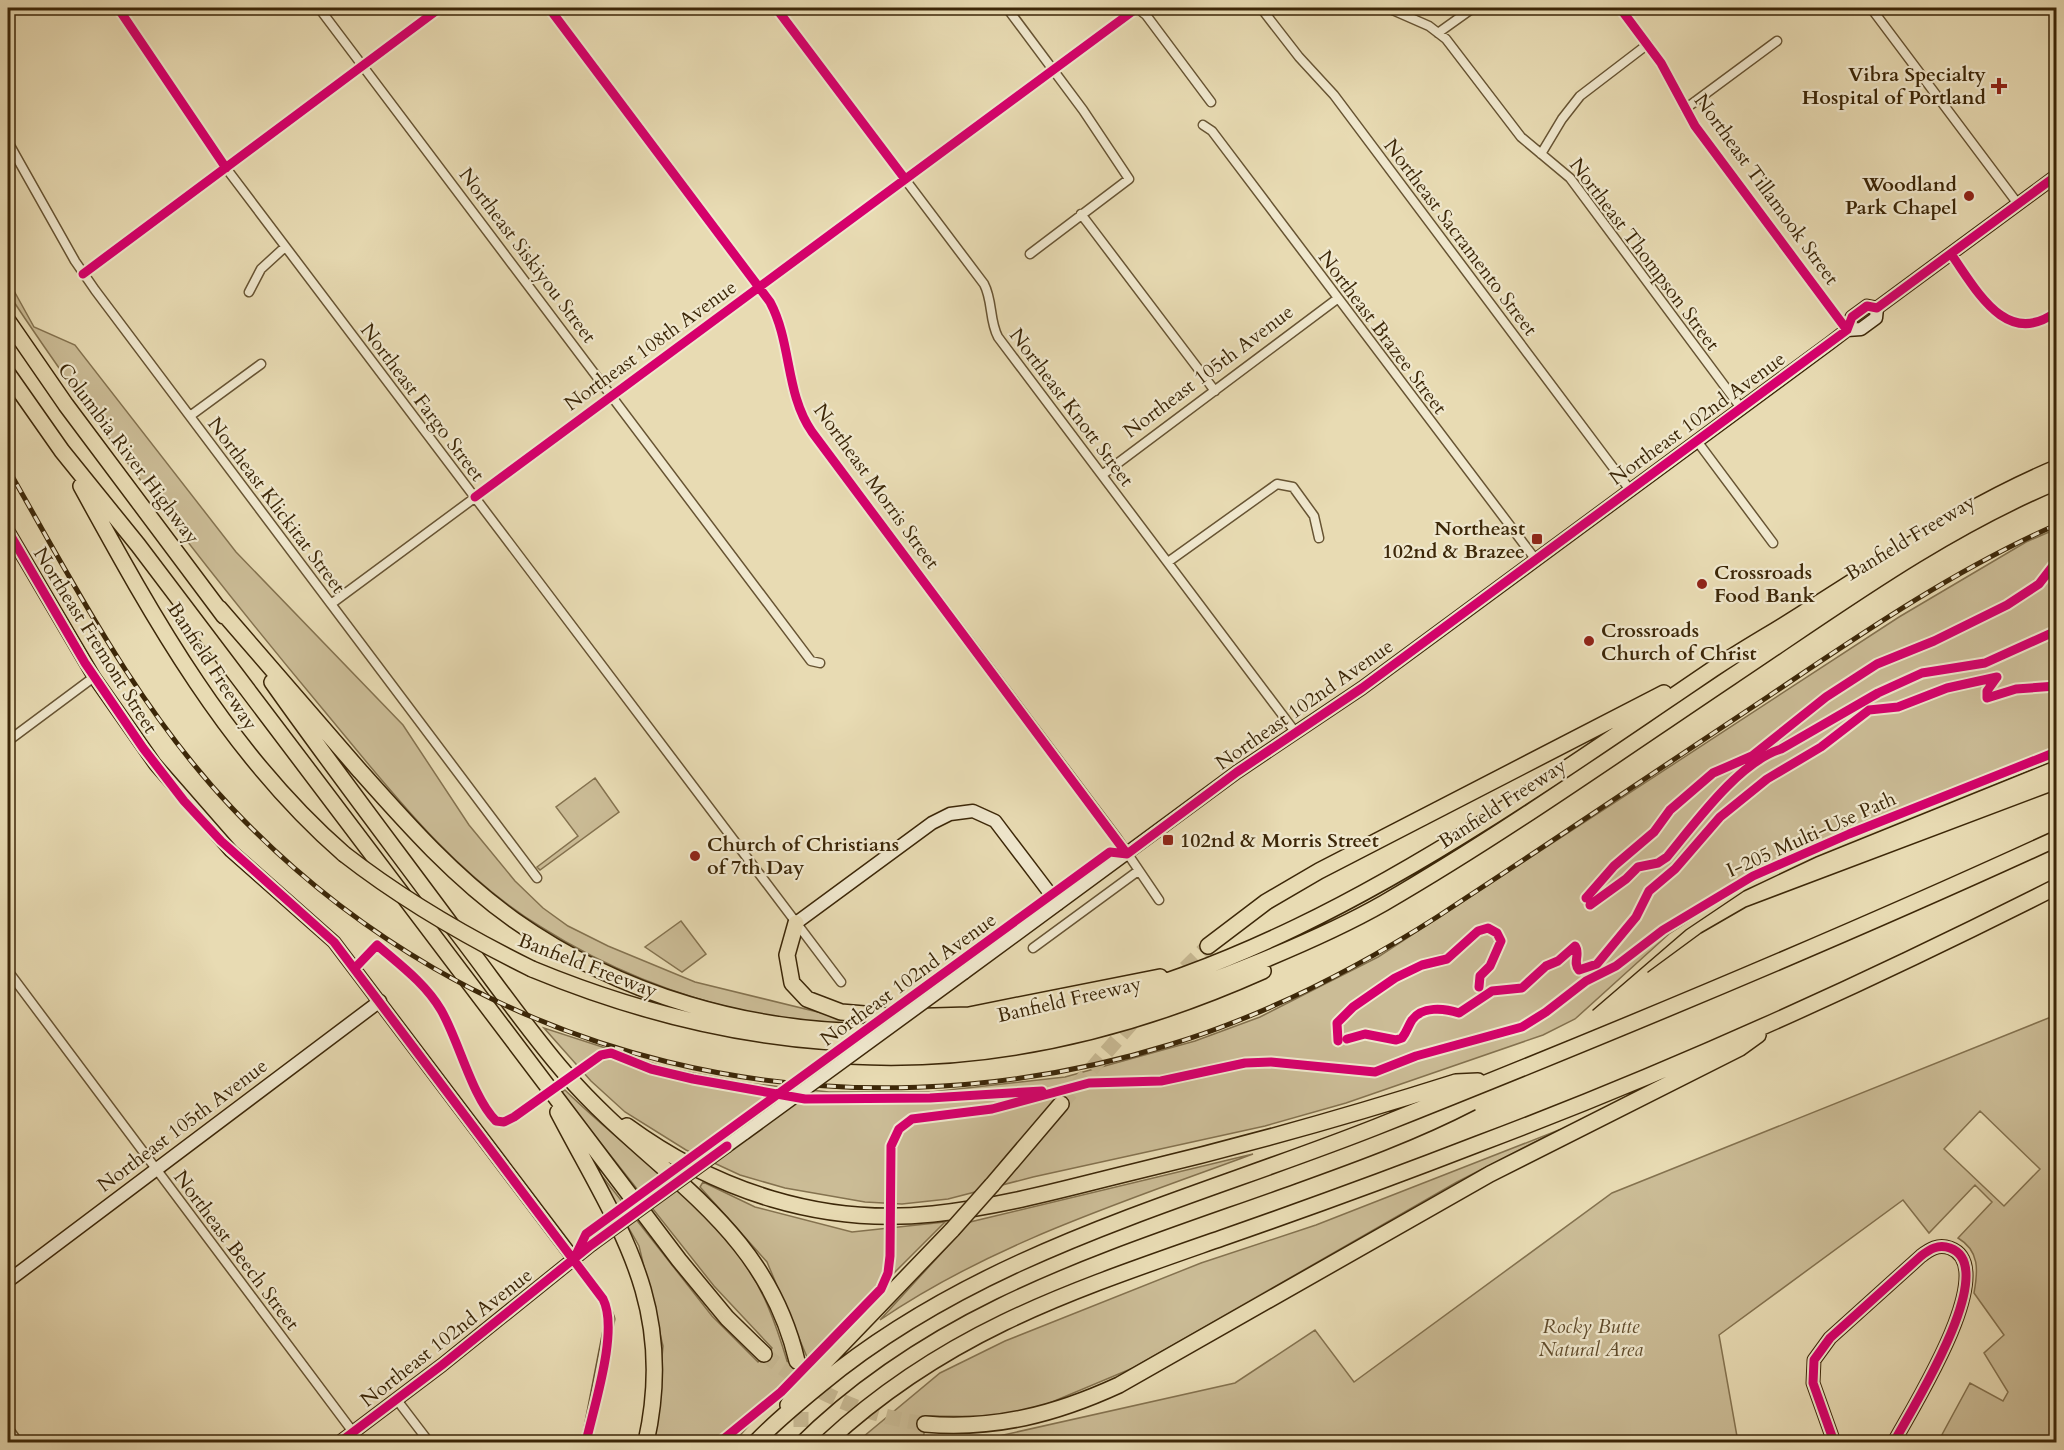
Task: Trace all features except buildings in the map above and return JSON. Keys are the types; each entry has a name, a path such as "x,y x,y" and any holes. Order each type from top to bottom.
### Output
{"highway":[{"name":"Columbia River Highway","path":"8,321 66,405 219,608"},
{"path":"8,374 62,451 138,545 694,1280 727,1318 764,1354"},
{"name":"Banfield Freeway","path":"62,451 120,558 216,712 272,784 344,854 378,881 440,922 532,969 624,1004 670,1017 770,1036 872,1045 995,1038 1068,1025 1166,997 1288,951 1384,902 1490,837 1920,553 1988,514 2056,482"},
{"name":"Banfield Freeway","path":"219,608 421,839 462,879 513,920 566,954 621,981 673,1000 733,1017 798,1027 857,1032 913,1032 1042,1016 1118,997 1190,973 1295,930 1383,884 1575,764 1719,665 1943,525 2014,487 2056,468"},
{"path":"219,608 328,761 540,1042 643,1153 719,1219 745,1248 779,1303 797,1361"},
{"path":"1208,946 1266,902 1319,871 1719,665"},
{"path":"756,1443 781,1416 859,1352 954,1293 1015,1264 1115,1222 1372,1128 1782,962 2056,839"},
{"path":"827,1443 869,1405 943,1354 1038,1305 1481,1143 1776,1021 1969,932 2056,887"},
{"path":"796,923 787,955 792,983 807,999 817,1005 854,1014 924,1017 980,1013 1039,1003 1134,980 1190,973"},
{"path":"850,1056 923,1057 1018,1047 1096,1031 1144,1017 1268,969 1288,951"},
{"path":"925,1424 970,1426 1014,1422 1054,1412 1112,1388 1490,1174 1740,1048 1776,1021"},
{"path":"538,1075 615,1216 643,1285 651,1326 654,1363 646,1443"},
{"path":"589,1097 671,1157 743,1191 784,1203 831,1212 908,1216 965,1210 1032,1196 1283,1135 1456,1082 1486,1080"},
{"path":"781,1416 795,1393 951,1230 1061,1104"}],"main road":[{"name":"Northeast 102nd Avenue","path":"340,1443 591,1245 1222,783 1362,688 1847,330 1861,328 1876,318 1877,308 2056,176"},
{"name":"Northeast Fremont Street","path":"8,531 94,677 142,748 197,815 250,868 328,935 574,1258"},
{"path":"796,923 932,824 955,812 973,811 988,816 1001,827 1058,904"},
{"name":"Northeast 105th Avenue","path":"8,1281 380,1001"},
{"path":"1834,1443 1813,1383 1812,1368 1817,1354 1830,1338 1921,1256 1935,1247 1948,1247 1958,1252 1966,1265 1961,1307 1945,1347 1894,1443"}],"street":[{"name":"Northeast Fargo Street","path":"118,8 226,168 841,982"},
{"name":"Northeast Siskiyou Street","path":"319,8 613,394 811,661 820,663"},
{"path":"84,274 440,8"},
{"name":"Northeast Morris Street","path":"549,8 759,287 777,317 795,401 805,423 1159,900"},
{"name":"Northeast Knott Street","path":"776,8 984,284 990,295 993,328 998,337 1296,732"},
{"path":"1007,8 1129,178 1030,254"},
{"path":"1137,8 1146,15 1211,102"},
{"name":"Northeast 108th Avenue","path":"331,604 1137,8"},
{"name":"Northeast Sacramento Street","path":"1261,8 1299,57 1334,95 1630,490"},
{"name":"Northeast Thompson Street","path":"1388,8 1438,33 1451,44 1521,137 1556,164 1572,181 1741,408"},
{"path":"1438,33 1473,8"},
{"name":"Northeast Tillamook Street","path":"1620,8 1669,75 1685,109 1847,330"},
{"path":"1870,8 2018,204"},
{"path":"1685,109 1777,41"},
{"path":"1541,154 1562,119 1580,96 1648,44"},
{"name":"Northeast Brazee Street","path":"1203,125 1212,131 1536,560"},
{"name":"Northeast Klickitat Street","path":"8,142 84,274 537,878"},
{"path":"1081,214 1215,391"},
{"path":"249,292 261,269 285,247"},
{"path":"1950,254 1989,307 2005,318 2027,324 2048,319 2056,312"},
{"name":"Northeast 105th Avenue","path":"1102,475 1337,299"},
{"path":"190,416 261,364"},
{"path":"1696,441 1773,543"},
{"path":"1168,562 1271,487 1282,483 1293,487 1314,516 1319,538"},
{"path":"8,741 94,677"},
{"path":"1034,948 1138,871"},
{"name":"Northeast Beech Street","path":"8,971 354,1432"},
{"path":"574,1258 603,1299 610,1318 586,1443"},
{"path":"397,1400 429,1443"},
{"path":"8,1428 18,1443"}],"green space":[{"path":"8,280 34,327 75,345 236,552 403,725 469,825 515,881 543,908 568,926 608,946 695,982 834,1016 873,1021 864,1028 780,1018 697,999 670,990 617,968 566,942 508,905 478,881 449,854 396,797 198,556 44,347 8,293"},
{"path":"2056,529 2056,755 1832,845 1745,884 1670,933 1575,1019 1543,1035 1346,1103 1265,1126 1033,1177 948,1199 902,1204 865,1202 785,1188 740,1175 686,1150 625,1112 591,1081 544,1028 667,1068 746,1083 829,1092 931,1092 1065,1077 1195,1041 1260,1017 1378,957 1899,617 2026,542"},
{"path":"595,778 619,812 540,870 537,867 578,836 556,807"},
{"path":"681,921 706,954 682,972 645,947"},
{"name":"Rocky Butte Natural Area","path":"2056,1015 2056,1442 1938,1442 1970,1383 2003,1401 2008,1392 1984,1353 2004,1335 1974,1293 1976,1262 1974,1255 1958,1238 1992,1202 1975,1185 1929,1233 1903,1200 1719,1335 1738,1442 972,1442 1235,1383 1315,1330 1354,1382 1612,1193","holes":["1980,1111 2040,1169 2004,1206 1944,1149"]},
{"path":"565,1090 676,1188 718,1230 737,1253 768,1306 788,1364 807,1357 767,1262 700,1187 703,1182 755,1207 852,1232 945,1222 817,1350 734,1442 654,1442 663,1346 639,1246 591,1162 712,1316 758,1362 772,1348 714,1286 561,1093"},
{"path":"1559,1130 1457,1182 1133,1368 1016,1417 926,1416 923,1442 857,1442 940,1373 1005,1341 1201,1263 1316,1225"},
{"path":"1253,1154 1109,1207 1014,1246 968,1268 880,1320 970,1222"}],"tunnel":[{"path":"1061,1104 1143,1010 1208,946"},
{"path":"764,1354 801,1380 840,1400 881,1415 925,1424"},
{"path":"801,1389 801,1442"}],"tram line":[{"path":"1593,1010 1686,930 1744,891 1816,857 2056,760"},
{"path":"1648,972 1701,933 1746,907 2056,790"},
{"path":"792,1442 847,1393 904,1351 965,1315 1028,1284 1159,1232 1386,1150 1475,1110"}],"railway":[{"path":"8,469 84,602 137,688 198,770 232,808 328,896 434,968 548,1023 667,1062 791,1083 918,1087 1045,1074 1172,1044 1241,1019 1309,990 1437,917 1909,604 1981,562 2056,525"}],"cycle path":[{"path":"118,8 226,168"},
{"path":"83,274 440,8"},
{"path":"549,8 770,302 782,334 797,401 812,432 1127,854"},
{"path":"776,8 905,179"},
{"path":"475,497 1137,8"},
{"path":"1620,8 1661,63 1695,126 1847,330"},
{"path":"574,1259 586,1234 1110,852 1127,854 1237,772 1362,688 1847,330 1852,317 1867,306 1877,308 2056,176"},
{"path":"1951,254 1982,297 1994,310 2007,319 2022,323 2038,322 2056,312"},
{"path":"8,531 85,663 143,748 184,801 221,841 334,942 603,1299 607,1313 607,1348 586,1442"},
{"path":"1586,898 1614,866 1654,832 1670,810 1713,773 1752,756 1826,697 1877,664 1934,641 2007,605 2039,584 2056,562"},
{"path":"1590,905 1626,879 1638,867 1658,863 1667,857 1719,795 1750,766 1765,756 1878,693 1922,673 1985,663 2056,631"},
{"path":"1997,677 1987,691 1987,698 2016,689 2056,686"},
{"path":"1347,1039 1365,1034 1396,1040 1402,1038 1412,1020 1421,1012 1440,1009 1459,1013 1492,991 1522,988 1546,966 1558,961 1575,946 1577,949 1576,964 1579,970 1597,964 1636,917 1649,891 1675,869 1720,817 1767,779 1821,747 1869,710 1898,707 1947,688 1997,677"},
{"name":"I-205 Multi-Use Path","path":"720,1442 781,1392 881,1289 888,1273 890,1256 891,1146 899,1129 912,1119 992,1109 1089,1083 1161,1081 1245,1063 1271,1062 1375,1072 1416,1056 1522,1027 1546,1012 1586,981 1616,966 1663,930 1753,876 1849,834 2056,752"},
{"path":"1338,1041 1337,1023 1353,1007 1395,978 1422,965 1447,959 1478,931 1488,928 1497,933 1501,941 1490,966 1480,976 1479,987"},
{"path":"355,968 377,945 420,983 441,1010 473,1084 487,1111 496,1121 504,1122 514,1117 601,1055 611,1053 651,1069 693,1079 805,1099 930,1098 1042,1091"},
{"path":"340,1442 442,1365 591,1245 727,1146"},
{"path":"1834,1442 1813,1383 1814,1360 1830,1338 1921,1256 1934,1248 1950,1248 1963,1261 1966,1282 1960,1310 1948,1341 1894,1442"}],"place":[{"name":"Vibra Specialty Hospital of Portland","path":"1999,86"},
{"name":"Woodland Park Chapel","path":"1969,196"},
{"name":"Northeast 102nd & Brazee","path":"1537,539"},
{"name":"Crossroads Food Bank","path":"1702,584"},
{"name":"Crossroads Church of Christ","path":"1589,641"},
{"name":"102nd & Morris Street","path":"1168,840"},
{"name":"Church of Christians of 7th Day","path":"695,856"}]}
